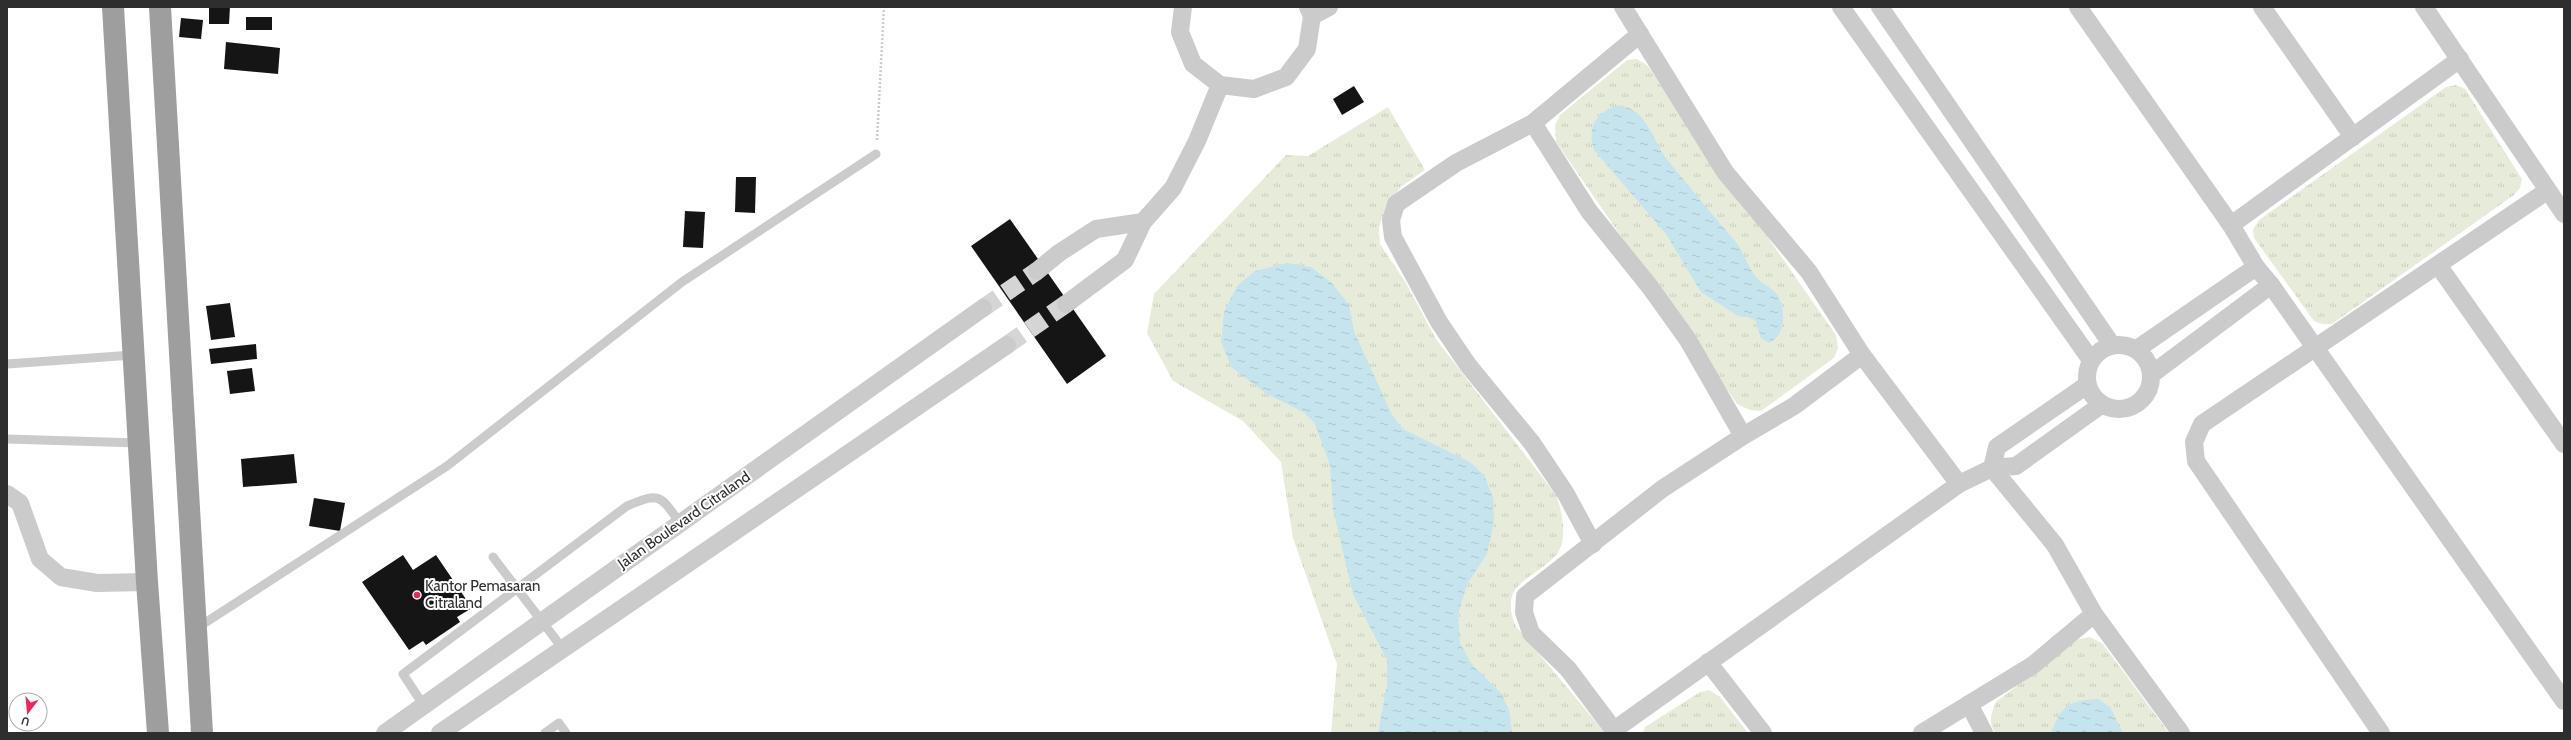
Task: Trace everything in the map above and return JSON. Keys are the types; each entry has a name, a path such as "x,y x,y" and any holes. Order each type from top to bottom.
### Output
{"highway":[{"path":"113,7 133,355 140,443 147,582 158,733"},
{"path":"160,7 202,733"}],"street":[{"path":"1183,7 1180,32 1193,64 1220,85 1254,89 1286,77 1307,49 1310,11 1329,7"},
{"path":"1622,7 1725,172 1809,272 1862,355 1959,484"},
{"path":"1841,7 2091,360"},
{"path":"1880,7 2112,345"},
{"path":"2078,7 2231,225 2256,267 2271,285 2316,348 2564,701"},
{"path":"2262,7 2352,137"},
{"path":"2424,7 2564,214"},
{"path":"1593,544 1566,494 1532,443 1468,365 1439,322 1393,237 1391,220 1396,204 1456,162 1533,123 1640,34"},
{"path":"2231,225 2460,59"},
{"path":"1066,304 1125,260 1143,222 1173,188 1197,141 1220,85"},
{"path":"1533,123 1589,211 1650,287 1688,340 1743,436"},
{"path":"2380,733 2196,461 2194,442 2202,424 2547,190"},
{"path":"1036,271 1059,253 1096,229 1143,222"},
{"path":"2438,265 2564,444"},
{"path":"2137,349 2256,267"},
{"path":"2152,374 2271,285"},
{"name":"Jalan Boulevard Citraland","path":"385,733 983,308"},
{"path":"440,733 1007,345"},
{"path":"2112,345 2137,349 2147,360 2152,374 2149,392 2136,405 2119,410 2101,405 2092,396 2087,385 2086,372 2091,360 2100,350 2112,345"},
{"path":"1862,355 1794,406 1743,436 1662,489 1525,596 1524,612 1531,633 1568,669 1615,732 1708,662 1959,484 1992,468 2016,466 2101,405"},
{"path":"1992,468 1997,446 2087,385"},
{"path":"1992,468 2055,545 2094,614 2181,733"},
{"path":"7,494 20,503 40,559 60,577 97,583 147,582"},
{"path":"1922,733 2033,665 2094,614"},
{"path":"1708,662 1763,733"},
{"path":"1969,704 1984,733"}],"lane":[{"path":"196,629 447,466 682,282 876,154"},
{"path":"7,364 133,355"},
{"path":"7,439 140,443"},
{"path":"424,706 402,674 518,589 627,506 650,496 664,500 680,523"},
{"path":"493,557 563,649"},
{"path":"545,733 559,723 566,733"}],"path":[{"path":"876,154 884,7"}],"green space":[{"path":"1637,59 1648,66 1836,335 1838,348 1834,358 1761,411 1750,410 1737,404 1556,142 1555,125 1560,115 1627,60"},
{"path":"2456,85 2465,89 2522,179 2520,188 2514,195 2332,324 2322,324 2314,321 2254,238 2253,230 2259,220 2446,87"},
{"path":"1388,107 1425,170 1402,186 1386,205 1379,228 1380,244 1406,283 1436,339 1556,495 1563,525 1560,548 1557,554 1548,563 1521,583 1515,590 1511,599 1511,610 1515,625 1605,733 1331,733 1337,664 1293,538 1281,462 1243,421 1173,381 1147,333 1154,294 1286,155 1308,156"},
{"path":"2090,637 2102,643 2169,733 1995,733 1991,718 1996,702 2076,640"},
{"path":"1709,690 1720,697 1748,733 1643,733 1645,727 1700,692"}],"water":[{"path":"1620,105 1630,108 1638,113 1644,120 1663,154 1738,245 1755,276 1771,289 1779,298 1783,310 1783,324 1774,340 1769,343 1761,338 1756,321 1748,317 1738,316 1701,292 1666,234 1594,150 1592,133 1595,121 1605,111"},
{"path":"1287,263 1311,267 1332,283 1349,305 1354,331 1392,415 1403,429 1470,462 1484,475 1493,497 1494,522 1487,554 1467,584 1458,615 1460,643 1472,665 1501,693 1509,710 1512,733 1378,733 1387,685 1387,660 1353,594 1333,509 1330,465 1315,424 1305,413 1267,394 1232,368 1221,342 1224,312 1237,286 1255,271"},
{"path":"2098,699 2110,707 2123,733 2051,733 2058,716 2067,706 2080,701"}],"building":[{"path":"209,7 230,7 229,24 209,24"},
{"path":"246,17 272,17 272,30 246,30"},
{"path":"181,18 203,20 201,39 179,37"},
{"path":"226,42 280,48 278,74 224,69"},
{"path":"1354,86 1364,102 1342,115 1333,99"},
{"path":"736,177 756,177 755,213 735,212"},
{"path":"685,211 705,212 703,248 683,247"},
{"path":"1010,219 1106,356 1067,384 971,246"},
{"path":"230,303 235,337 211,340 206,306"},
{"path":"256,344 257,359 211,364 209,349"},
{"path":"252,368 255,391 230,394 227,371"},
{"path":"294,454 297,483 243,487 241,459"},
{"path":"314,498 345,503 340,531 309,526"},
{"name":"Kantor Pemasaran Citraland","path":"403,555 413,570 436,555 472,608 457,617 460,622 426,645 423,641 409,650 362,582"}],"tunnel":[{"path":"983,308 1037,271"},
{"path":"1007,345 1066,304"}],"place":[{"name":"Kantor Pemasaran Citraland","path":"417,595"}]}
